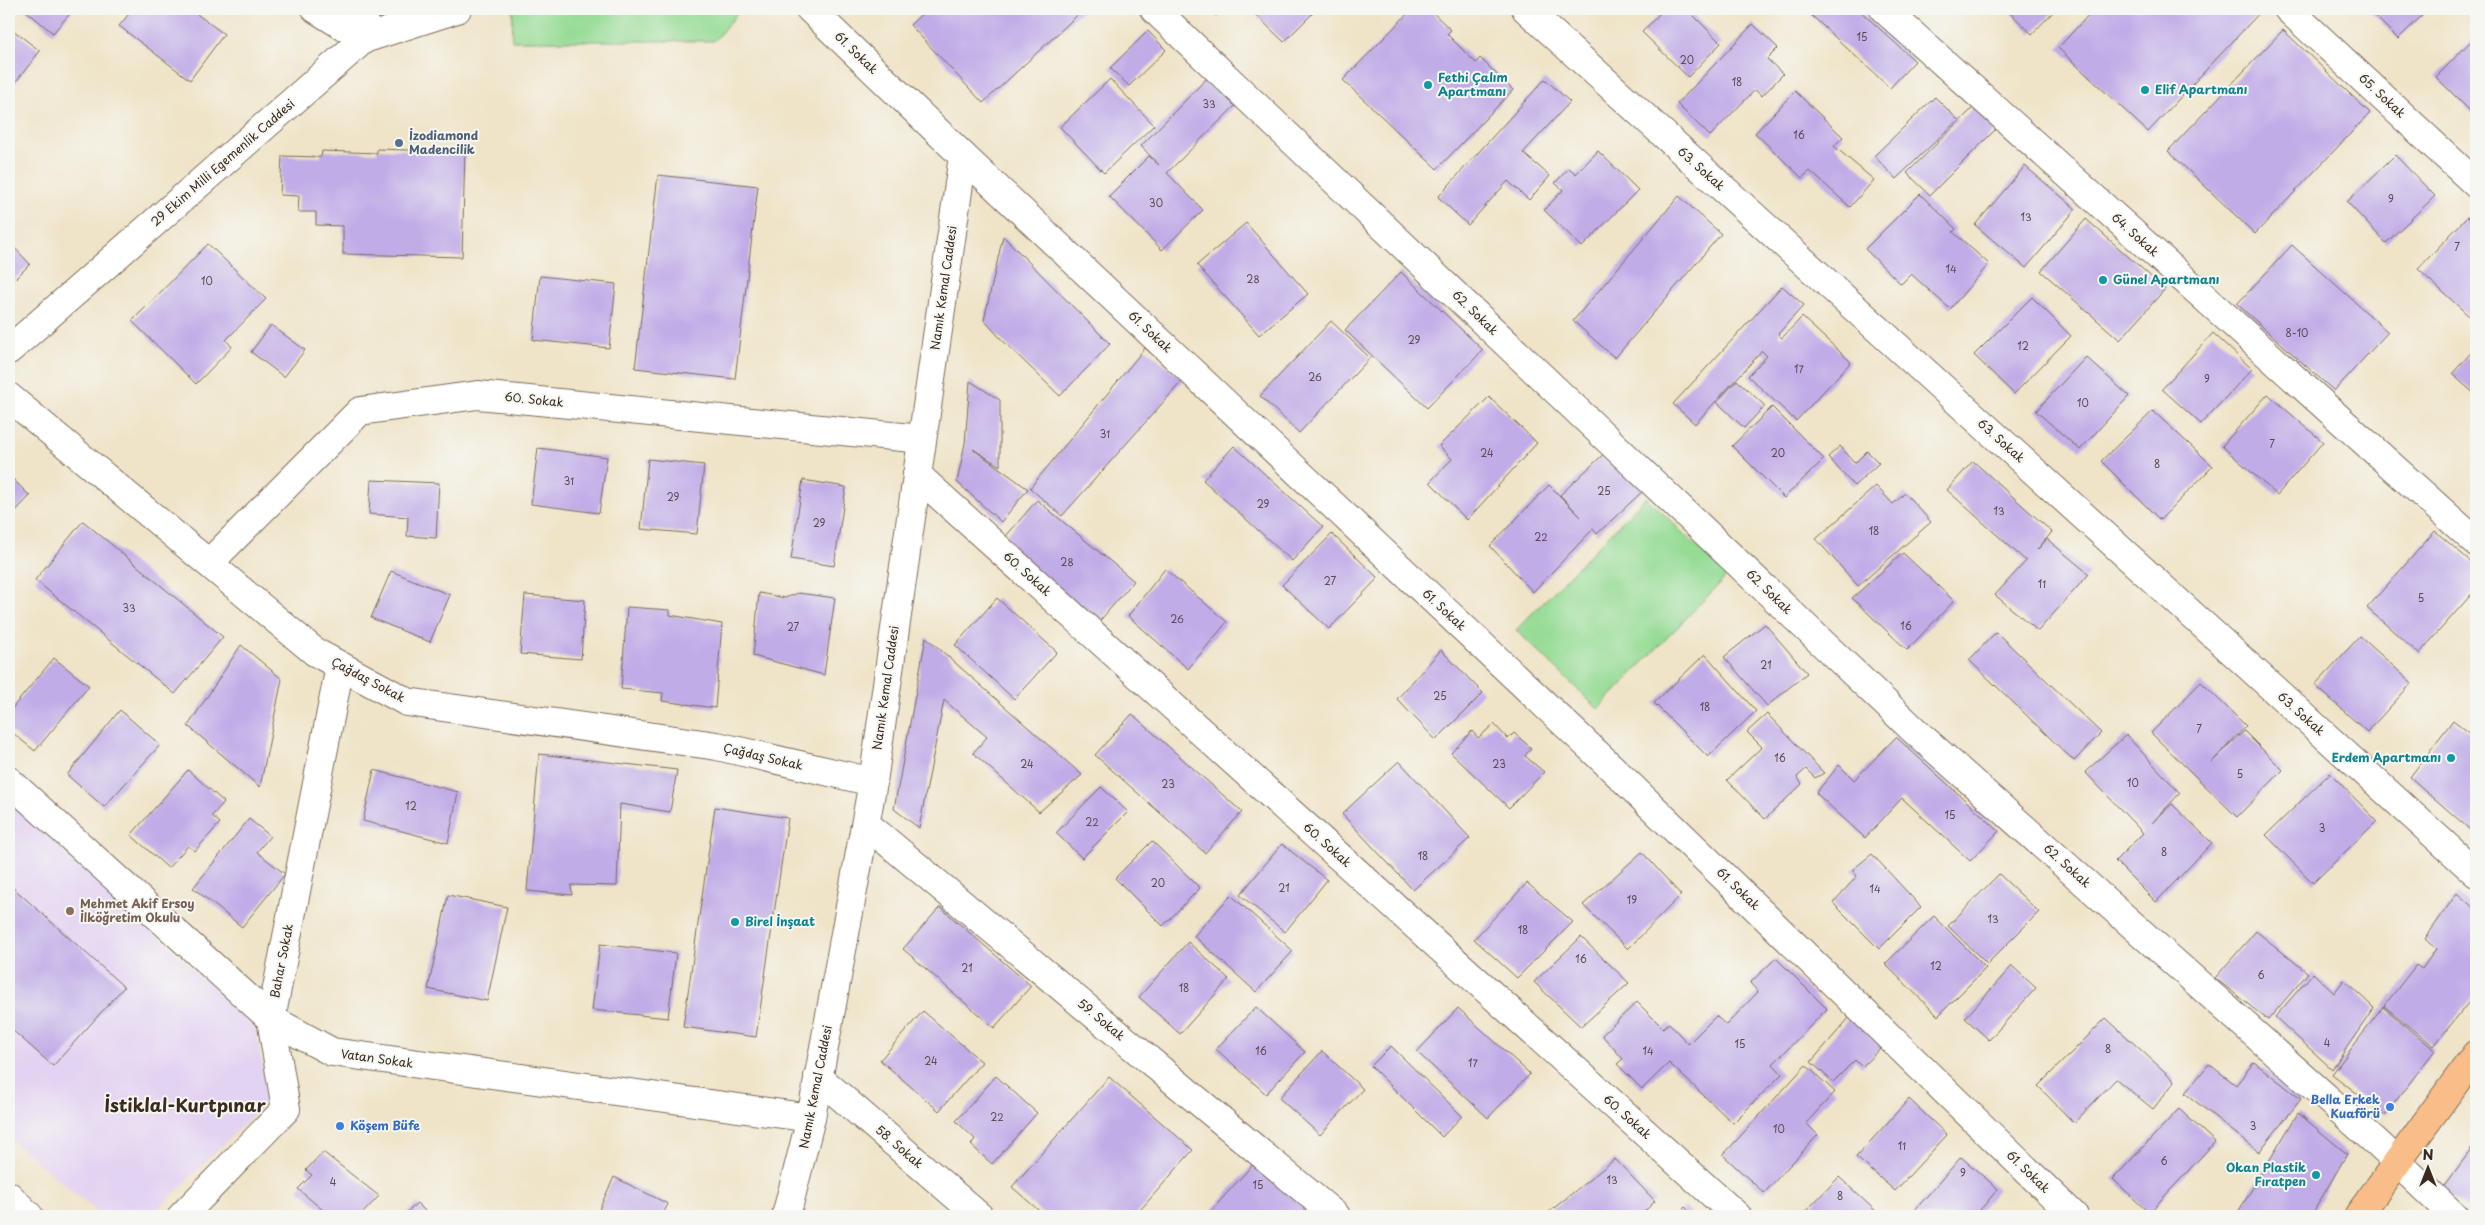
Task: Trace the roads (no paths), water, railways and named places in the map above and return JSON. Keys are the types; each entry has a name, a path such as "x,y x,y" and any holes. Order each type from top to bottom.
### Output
{"main road":[{"path":"2358,1216 2476,1054"}],"street":[{"path":"316,9 364,40"},
{"path":"364,9 364,40"},
{"name":"29 Ekim Milli Egemenlik Caddesi","path":"9,350 364,40 457,9"},
{"name":"61. Sokak","path":"810,9 963,156 1613,769 2074,1216"},
{"name":"62. Sokak","path":"1154,9 1917,733 2397,1160 2454,1216"},
{"name":"63. Sokak","path":"1526,9 2476,873"},
{"name":"64. Sokak","path":"1884,9 2476,542"},
{"name":"65. Sokak","path":"2288,9 2476,184"},
{"name":"Namık Kemal Caddesi","path":"786,1216 811,1118 866,824 963,156"},
{"name":"60. Sokak","path":"209,563 360,411 478,395 922,439"},
{"name":"Çağdaş Sokak","path":"9,397 315,652 407,702 717,746 873,782"},
{"name":"60. Sokak","path":"917,475 1737,1216"},
{"name":"Bahar Sokak","path":"182,1216 286,1109 271,1019 340,666"},
{"name":"Vatan Sokak","path":"9,781 271,1019 332,1052 811,1118"},
{"name":"59. Sokak","path":"866,824 1336,1216"},
{"name":"58. Sokak","path":"818,1078 979,1216"},
{"path":"9,1196 29,1216"}],"place":[{"name":"Fethi Çalım Apartmanı","path":"1428,85"},
{"name":"Elif Apartmanı","path":"2145,90"},
{"name":"İzodiamond Madencilik","path":"399,143"},
{"name":"Günel Apartmanı","path":"2103,280"},
{"name":"Erdem Apartmanı","path":"2451,758"},
{"name":"Mehmet Akif Ersoy İlköğretim Okulu","path":"70,911"},
{"name":"Birel İnşaat","path":"735,922"},
{"name":"Bella Erkek Kuaförü","path":"2390,1107"},
{"name":"Köşem Büfe","path":"340,1126"},
{"name":"Okan Plastik Fıratpen","path":"2316,1175"}],"district":[{"name":"İstiklal-Kurtpınar","path":"185,1106"}]}
